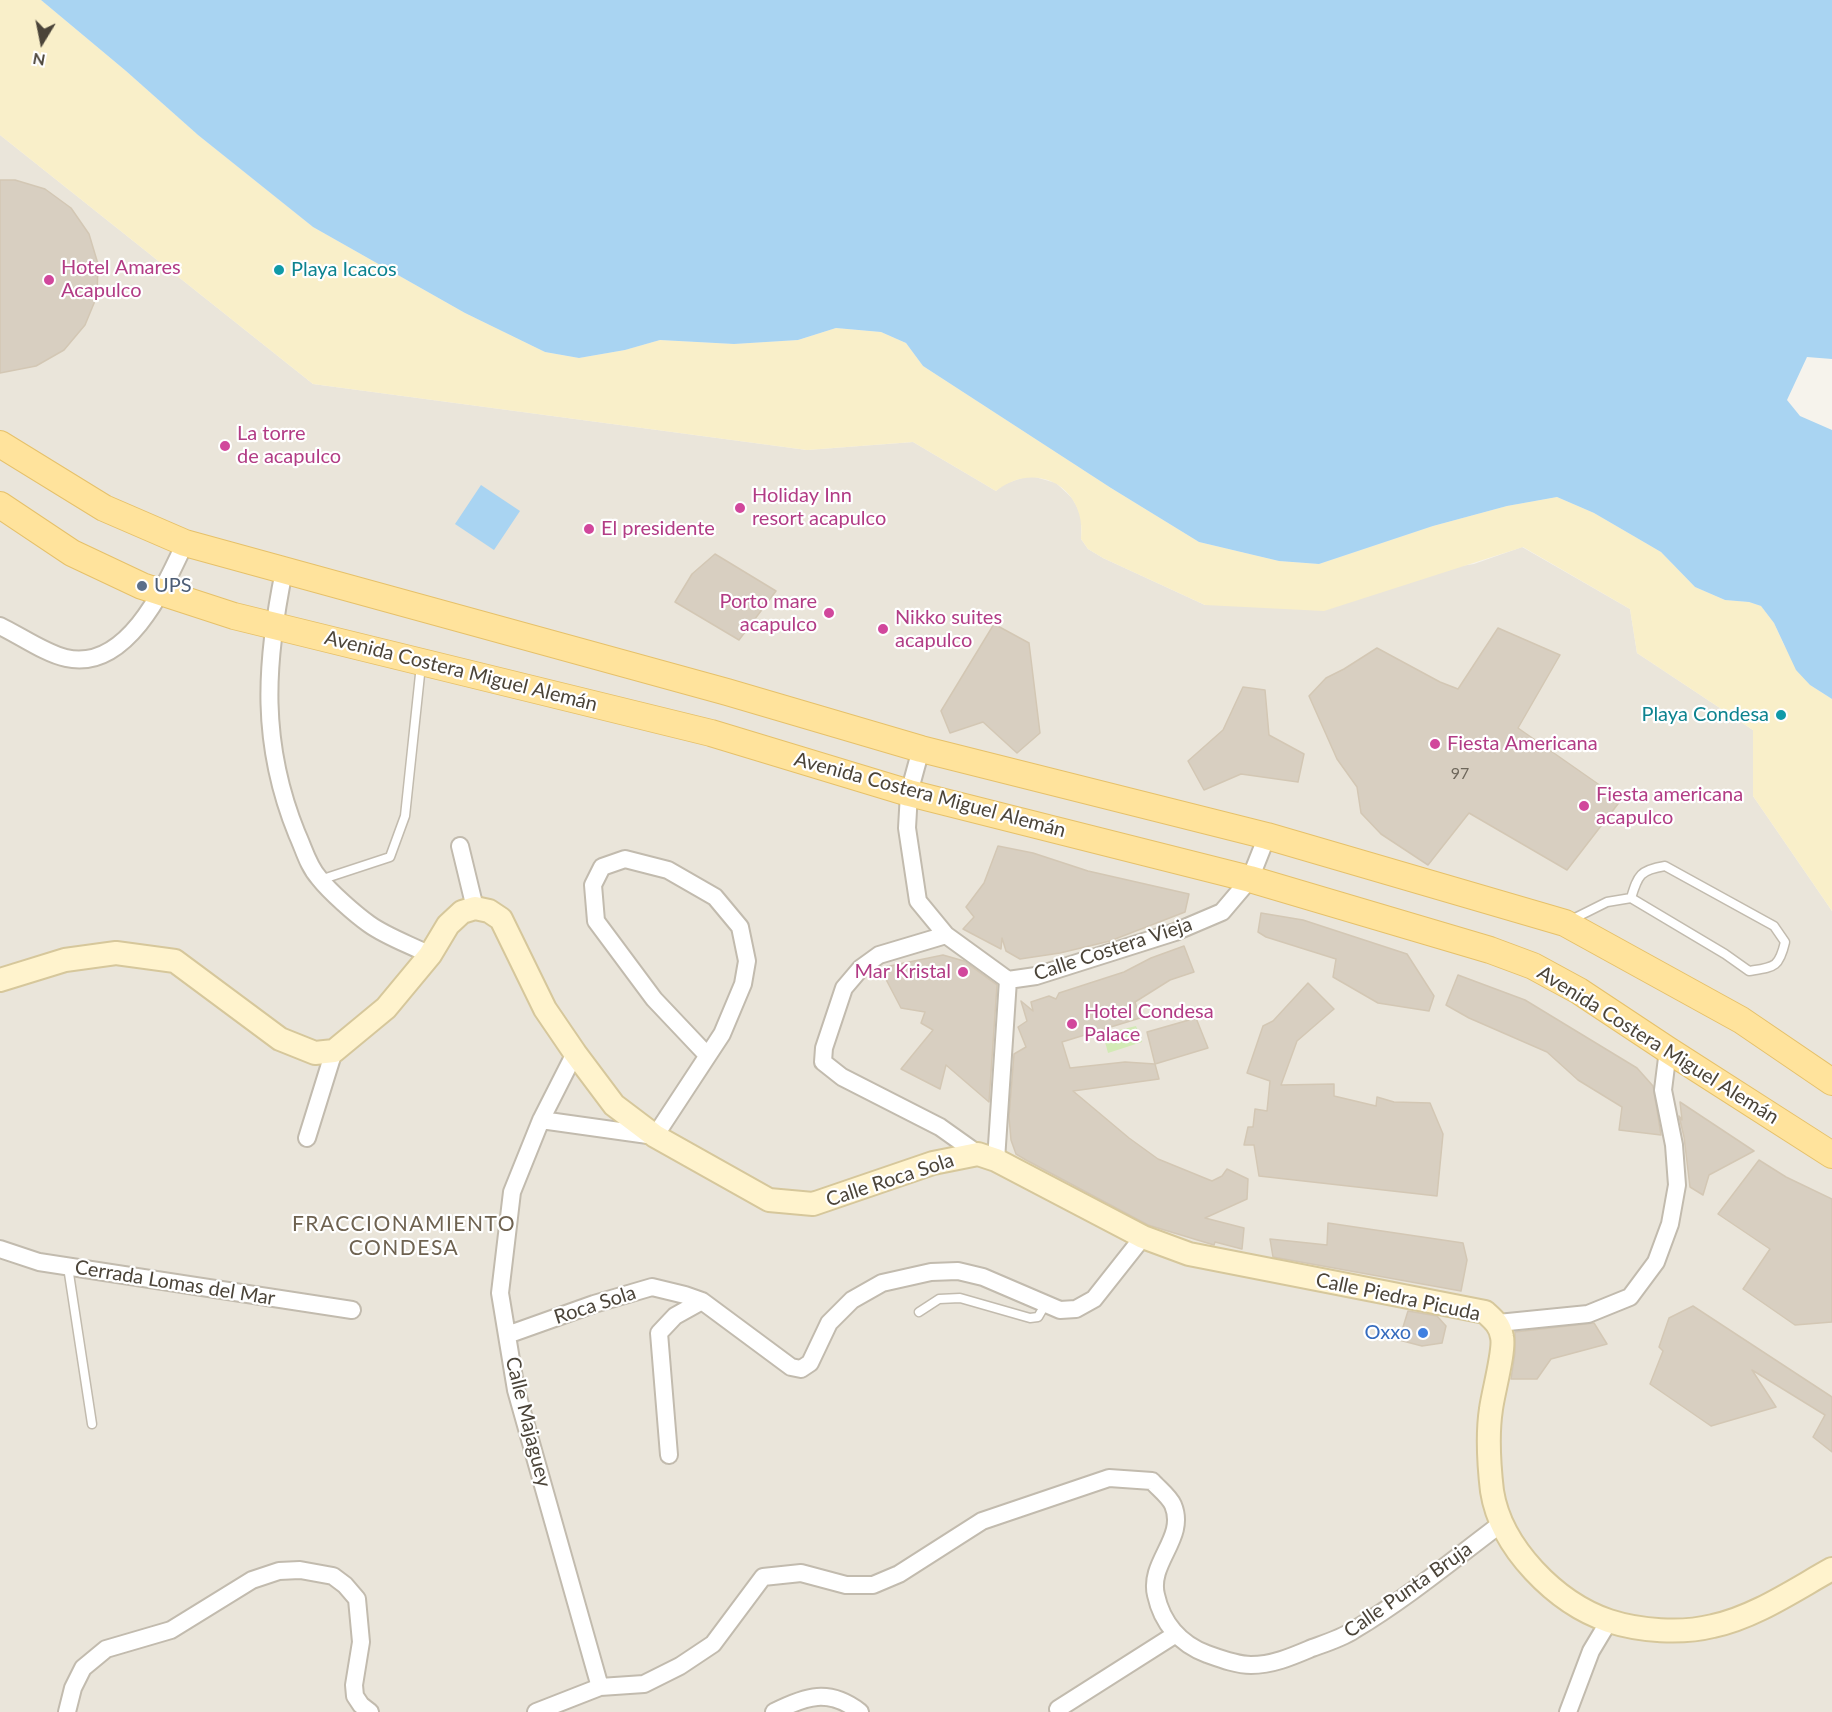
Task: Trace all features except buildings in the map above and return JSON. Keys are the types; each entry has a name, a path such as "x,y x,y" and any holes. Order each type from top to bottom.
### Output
{"main road":[{"path":"0,444 104,508 185,543 727,692 921,749 1267,836 1565,923 1741,1020 1832,1082"},
{"name":"Avenida Costera Miguel Alemán","path":"0,505 72,553 142,586 234,616 711,733 909,793 1250,879 1490,950 1533,966 1579,991 1832,1155"},
{"path":"0,980 65,960 116,953 175,962 280,1039 315,1053 334,1052 386,1008 430,955 448,925 462,912 475,908"},
{"name":"Calle Roca Sola","path":"475,908 489,911 501,920 546,1009 614,1105 655,1136 770,1200 813,1204 933,1163 987,1157"},
{"name":"Calle Piedra Picuda","path":"987,1157 1143,1237 1189,1254 1485,1312 1498,1323"},
{"path":"1498,1323 1503,1340 1491,1412 1489,1455 1492,1493 1502,1523 1518,1552 1546,1582 1573,1602 1609,1621 1645,1628 1678,1630 1713,1627 1749,1614 1832,1569"}],"street":[{"path":"0,626 57,656 81,659 98,656 125,639 142,620 162,592 185,543"},
{"path":"284,571 273,625 268,691 272,744 287,808 312,869 320,880 370,925 430,955"},
{"name":"Calle Costera Vieja","path":"921,749 909,793 907,828 918,901 946,935 1008,980 1036,976 1175,932 1222,912 1250,879 1267,836"},
{"path":"460,846 475,908"},
{"path":"541,1120 655,1136 722,1034 743,984 747,961 740,927 715,897 668,870 625,859 602,867 593,885 596,921 654,999 707,1055"},
{"name":"Calle Piedra Picuda","path":"946,935 879,955 861,968 844,988 824,1048 823,1062 842,1077 940,1127 987,1157"},
{"path":"987,1157 1008,980"},
{"name":"Calle Piedra Picuda","path":"1498,1323 1588,1314 1630,1297 1656,1262 1670,1224 1677,1185 1674,1145 1663,1090 1668,1050"},
{"path":"307,1138 334,1052"},
{"name":"Calle Majaguey","path":"575,1053 541,1120 512,1192 500,1293 516,1390 600,1687"},
{"path":"1045,1305 1060,1310 1076,1309 1094,1299 1143,1237"},
{"name":"Cerrada Lomas del Mar","path":"0,1250 39,1262 68,1267 352,1310"},
{"name":"Roca Sola","path":"507,1335 594,1304 652,1287 685,1295 702,1302 791,1367 801,1369 810,1363 829,1323 852,1300 882,1283 932,1272 958,1271 983,1277 1045,1305"},
{"path":"669,1455 659,1333 675,1316 702,1302"},
{"name":"Calle Punta Bruja","path":"536,1712 600,1687 644,1684 680,1666 713,1644 763,1577 801,1572 846,1584 873,1585 899,1574 982,1521 1109,1478 1152,1481 1172,1503 1177,1521 1175,1532 1156,1572 1155,1592 1160,1613 1176,1634 1197,1650 1222,1659 1251,1665 1285,1659 1353,1631 1406,1595 1502,1523"},
{"path":"67,1712 73,1688 83,1668 106,1649 171,1630 252,1580 279,1571 300,1570 333,1576 345,1585 357,1599 361,1642 354,1685 355,1696 370,1712"},
{"path":"1568,1712 1591,1651 1609,1621"},
{"path":"1058,1709 1176,1634"},
{"path":"774,1712 800,1699 826,1696 848,1703 860,1712"}],"lane":[{"path":"320,880 390,857 405,816 421,662"},
{"path":"1565,923 1606,902 1630,898 1725,954 1749,971 1773,968 1781,958 1785,942 1774,926 1665,866 1651,868 1637,878 1630,898"},
{"path":"68,1267 92,1424"},
{"path":"919,1312 939,1299 960,1298 1030,1318 1038,1317 1045,1305"}],"shaded area":[{"path":"0,135 313,384 807,450 913,442 996,491 1004,484 1025,477 1035,477 1056,483 1072,498 1077,507 1081,517 1081,539 1088,549 1205,605 1474,564 1522,547 1630,609 1637,653 1753,730 1753,796 1832,911 1832,1712 0,1712"}],"green space":[{"path":"1136,1026 1142,1042 1108,1053 1103,1034"}],"sand":[{"name":"Playa Icacos","path":"0,0 41,0 198,135 313,227 465,313 545,352 579,358 625,350 660,340 734,344 798,340 836,328 881,332 906,343 923,366 1199,542 1279,561 1319,564 1433,526 1507,506 1557,497 1594,513 1661,552 1695,587 1725,600 1749,602 1761,606 1774,623 1784,645 1810,685 1832,699 1832,911 1753,796 1753,730 1637,653 1630,609 1523,547 1324,611 1205,605 1088,549 1081,539 1081,521 1076,505 1056,484 1042,478 1027,478 1011,482 996,491 913,442 807,450 313,384 0,135"}],"water":[{"path":"41,0 1832,0 1832,359 1807,357 1787,400 1800,416 1832,430 1832,699 1810,685 1796,670 1774,623 1761,606 1749,602 1725,600 1695,587 1661,552 1594,513 1557,497 1507,506 1433,526 1319,564 1279,561 1199,542 923,366 906,343 881,332 836,328 798,340 734,344 660,340 625,350 579,358 545,352 465,313 313,227 198,135"},
{"path":"481,485 520,511 494,550 455,524"}],"place":[{"name":"Playa Icacos","path":"279,270"},
{"name":"Hotel Amares Acapulco","path":"49,280"},
{"name":"La torre de acapulco","path":"225,446"},
{"name":"Holiday Inn resort acapulco","path":"740,508"},
{"name":"El presidente","path":"589,529"},
{"name":"UPS","path":"142,586"},
{"name":"Porto mare acapulco","path":"829,613"},
{"name":"Nikko suites acapulco","path":"883,629"},
{"name":"Playa Condesa","path":"1781,715"},
{"name":"Fiesta Americana","path":"1435,744"},
{"name":"Fiesta americana acapulco","path":"1584,806"},
{"name":"Mar Kristal","path":"963,972"},
{"name":"Hotel Condesa Palace","path":"1072,1024"},
{"name":"Oxxo","path":"1423,1333"}],"district":[{"name":"FRACCIONAMIENTO CONDESA","path":"404,1236"}]}
